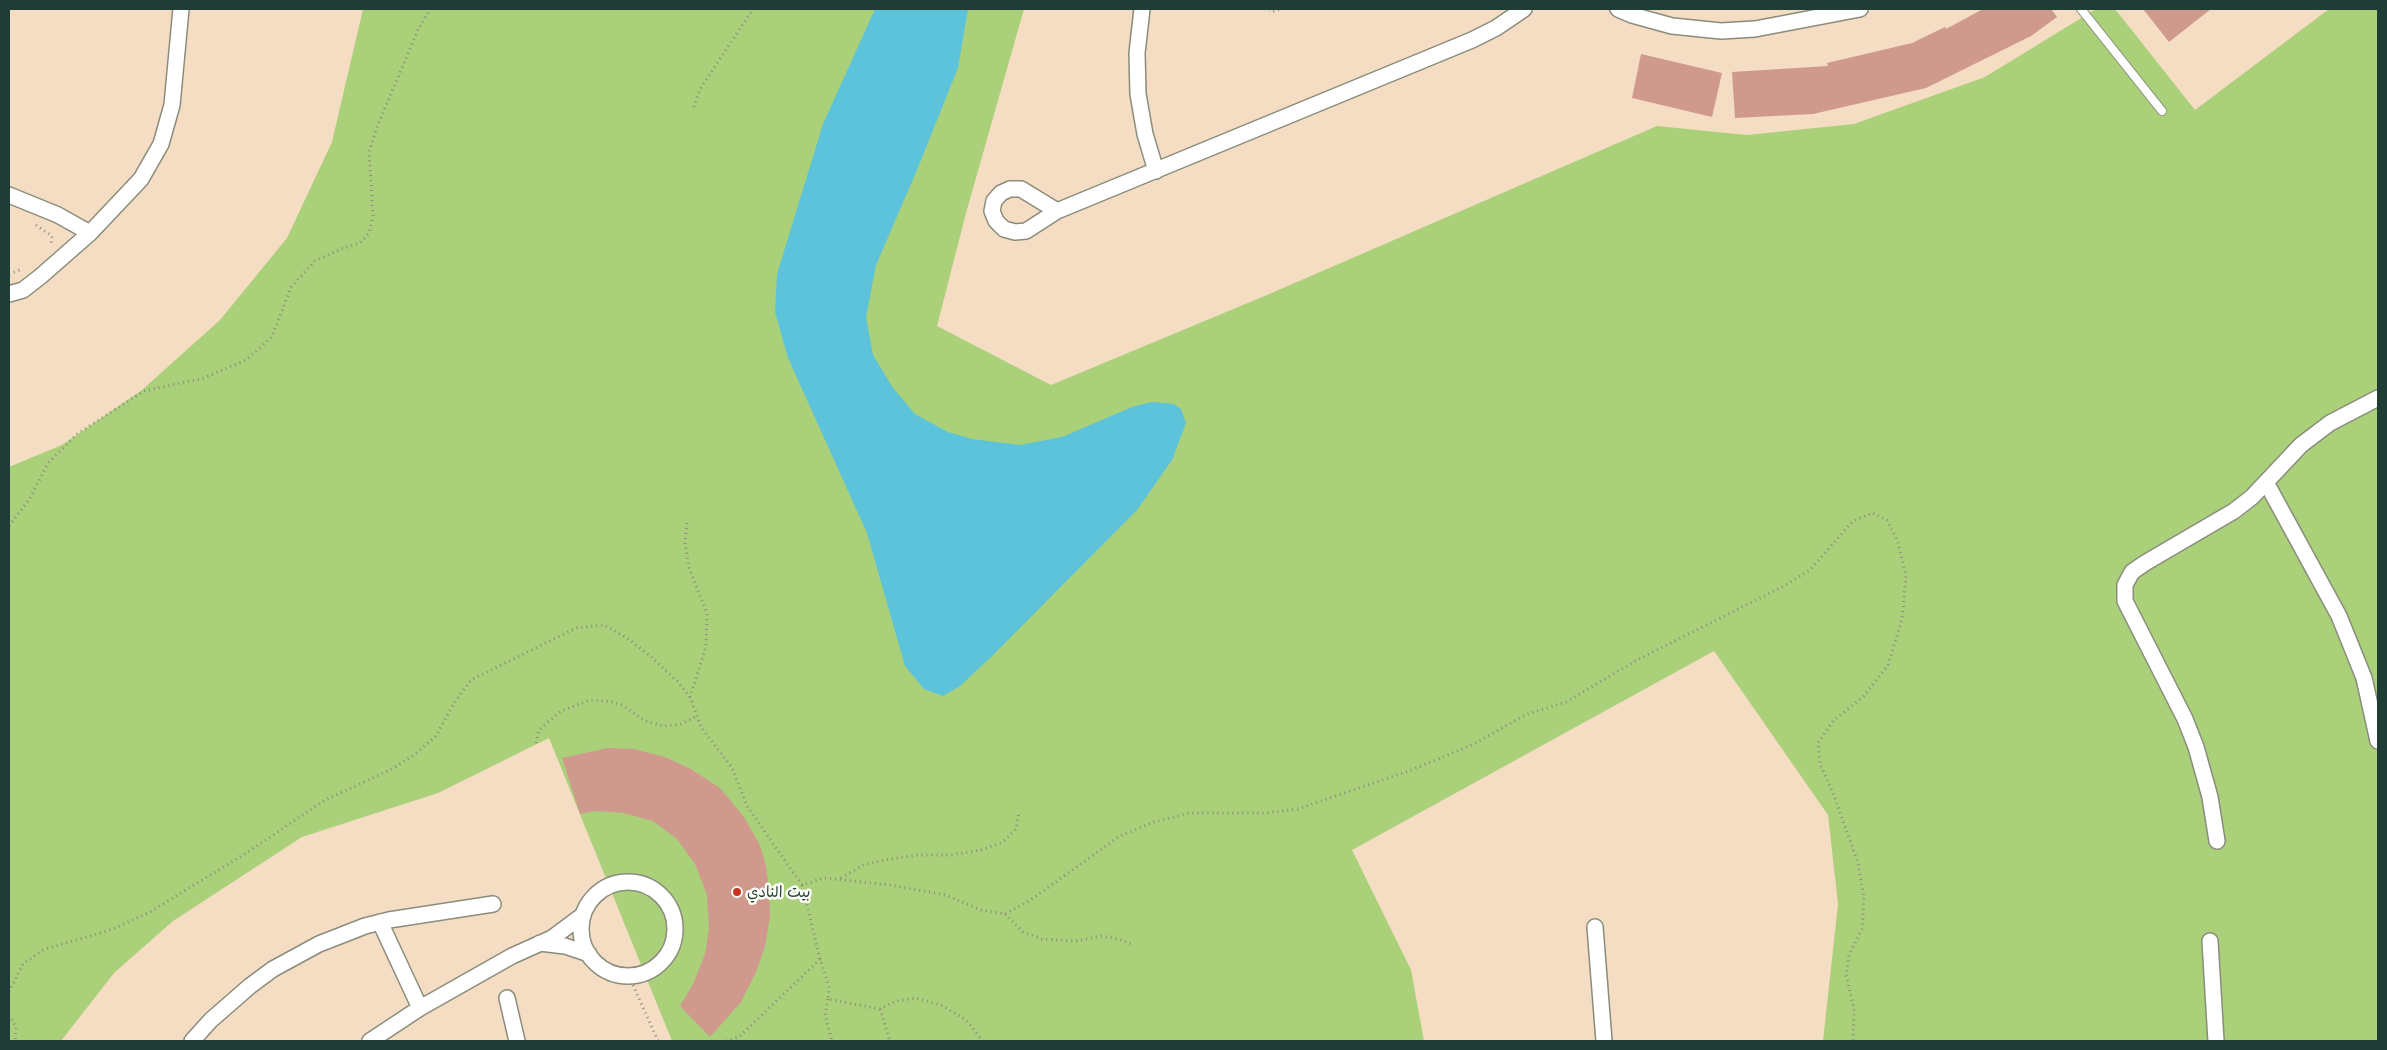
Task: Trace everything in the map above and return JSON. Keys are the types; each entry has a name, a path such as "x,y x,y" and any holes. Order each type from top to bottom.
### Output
{"street":[{"path":"9,294 23,290 41,276 90,233 141,179 161,144 172,105 181,9"},
{"path":"1142,9 1137,53 1138,94 1145,134 1156,171"},
{"path":"1058,211 1472,40 1496,28 1524,9"},
{"path":"1618,9 1632,16 1672,26 1721,31 1755,29 1786,15 1860,9"},
{"path":"9,195 58,215 90,233"},
{"path":"2217,841 2210,797 2196,747 2185,719 2125,601 2125,586 2132,572 2145,563 2234,511 2267,484 2302,445 2330,423 2378,398"},
{"path":"2267,484 2340,616 2364,678 2378,741"},
{"path":"540,944 565,946 589,954 606,970 628,976 650,971 666,957 674,937 674,921 669,906 654,890 639,884 623,882 602,890 588,905 583,915 581,931 589,954"},
{"path":"192,1041 229,1004 273,970 327,941 380,922 492,904"},
{"path":"370,1041 420,1008 512,956 540,944 563,931 583,915"},
{"path":"380,922 420,1008"},
{"path":"1595,927 1604,1041"},
{"path":"2210,941 2216,1041"},
{"path":"507,998 517,1041"}],"lane":[{"path":"2081,9 2162,111"}],"path":[{"path":"9,526 30,498 48,463 77,434 144,391 204,378 246,360 272,337 291,287 315,261 341,248 360,243 368,234 373,216 369,152 377,127 418,30 430,9"},
{"path":"694,107 700,89 741,30 753,9"},
{"path":"1270,9 1272,12 1280,9"},
{"path":"32,223 52,236 50,250"},
{"path":"9,274 14,274 27,266"},
{"path":"1004,914 1029,901 1120,836 1154,822 1189,813 1265,813 1298,809 1414,769 1474,744 1525,715 1566,702 1638,660 1782,587 1810,570 1854,521 1872,513 1887,520 1898,542 1906,576 1902,619 1888,665 1864,696 1833,721 1818,743 1820,764 1833,793 1858,863 1864,898 1862,929 1849,955 1846,975 1854,1008 1852,1041"},
{"path":"687,523 685,543 689,568 707,613 706,647 690,697"},
{"path":"9,992 23,964 43,950 112,930 150,912 248,852 326,800 392,769 415,754 436,736 454,703 472,680 501,663 551,642 576,628 604,625 628,638 663,668 690,697 701,727 732,768 747,806 802,885 820,959 829,987 825,1015 832,1041"},
{"path":"536,743 539,730 561,711 590,700 622,705 646,720 663,726 681,724 697,716"},
{"path":"839,879 863,865 917,855 958,854 981,850 1003,842 1016,829 1019,812"},
{"path":"802,885 824,878 839,879 945,895 981,910 1004,914 1023,932 1042,939 1076,941 1101,936 1119,939 1134,946"},
{"path":"726,1041 739,1037 820,959"},
{"path":"628,976 658,1041"},
{"path":"828,999 880,1009 896,1001 916,998 941,1005 966,1020 983,1041"},
{"path":"880,1009 890,1041"},
{"path":"9,1015 16,1027 15,1041"}],"green space":[{"path":"363,9 1024,9 966,213 937,326 1051,385 1267,295 1657,126 1747,135 1854,124 1985,77 2096,9 2115,9 2195,110 2329,9 2378,9 2378,1041 1823,1041 1838,904 1828,815 1714,651 1352,850 1411,970 1424,1041 672,1041 549,738 438,793 302,837 173,921 114,973 61,1041 9,1041 9,467 62,445 142,390 220,320 287,238 332,142"}],"water":[{"path":"875,9 968,9 958,68 876,265 866,317 873,355 893,388 915,414 948,432 972,439 1020,445 1062,437 1132,407 1152,402 1174,404 1181,409 1186,423 1172,460 1137,510 992,656 960,686 943,696 924,689 905,666 867,533 788,358 775,312 777,274 823,124"}],"building":[{"path":"1983,9 2051,9 2057,17 2031,36 1926,88 1813,114 1735,118 1732,72 1828,66 1827,63 1912,43 1945,27 1946,29"},
{"path":"2143,9 2211,9 2169,42"},
{"path":"1641,54 1722,73 1712,117 1632,98"},
{"name":"بيت النادي","path":"608,748 634,749 665,757 691,769 720,788 744,817 760,845 766,866 769,888 770,916 765,947 756,972 741,1002 710,1037 680,1006 693,984 705,954 709,929 707,895 695,864 677,839 653,821 623,813 595,811 580,814 562,758"}],"place":[{"name":"بيت النادي","path":"737,892"}]}
